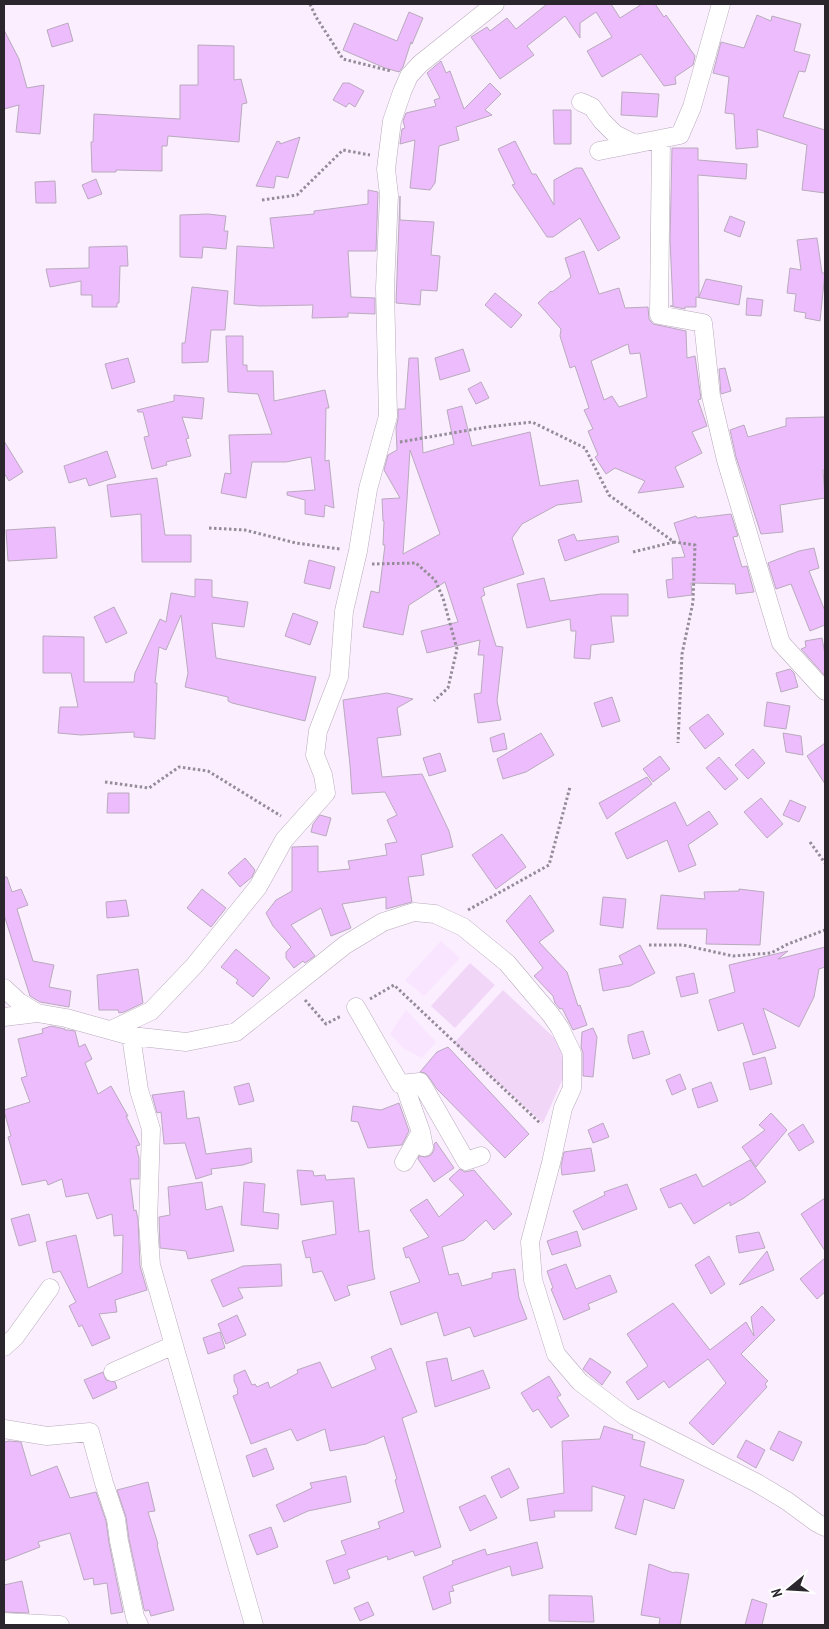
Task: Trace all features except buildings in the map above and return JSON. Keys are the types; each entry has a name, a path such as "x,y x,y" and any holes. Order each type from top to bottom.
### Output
{"street":[{"path":"111,1030 151,1011 194,966 258,887 284,840 326,793 323,774 315,755 318,731 339,677 344,611 357,557 368,489 388,416 385,288 389,195 386,169 392,121 409,76 420,64 495,4"},
{"path":"599,151 680,135 692,107 721,4"},
{"path":"581,102 592,107 602,122 615,134 636,144"},
{"path":"661,139 659,315 703,323 711,396 726,460 781,643 825,691"},
{"path":"4,1017 37,1013 66,1018 131,1036 186,1042 236,1032 345,945 383,922 414,912 435,914 463,927 506,963 551,1015 572,1052 572,1088 563,1108 530,1242 533,1280 556,1354 580,1382 625,1416 732,1472 757,1483 825,1527"},
{"path":"4,988 19,1002 37,1013"},
{"path":"356,1007 400,1084 420,1082 466,1161 481,1156"},
{"path":"131,1036 139,1090 151,1129 148,1223 151,1265 254,1625"},
{"path":"404,1084 422,1140 404,1162"},
{"path":"4,1347 15,1337 50,1288"},
{"path":"114,1372 174,1346"},
{"path":"4,1429 47,1436 90,1432 116,1519 135,1618 140,1625"},
{"path":"4,1622 60,1625"}],"path":[{"path":"310,4 316,17 343,59 409,76"},
{"path":"262,200 297,195 343,150 388,159"},
{"path":"379,446 487,427 532,422 585,448 609,495 674,542"},
{"path":"209,528 245,530 357,557 416,563 435,580 444,598 457,649 448,688 434,701"},
{"path":"633,552 674,542 695,545 693,602 682,654 678,743"},
{"path":"105,782 149,788 179,767 208,771 297,826"},
{"path":"456,923 469,910 550,865 570,787"},
{"path":"810,842 825,863"},
{"path":"648,945 682,945 733,956 762,954 771,953 788,944 825,930"},
{"path":"293,987 326,1024 394,985 541,1124"}],"shaded area":[{"path":"441,941 460,958 424,996 405,980"},
{"path":"470,963 495,985 455,1028 431,1006"},
{"path":"503,990 560,1043 565,1074 543,1123 454,1043"},
{"path":"406,1010 436,1042 422,1058 403,1048 390,1034"}]}
